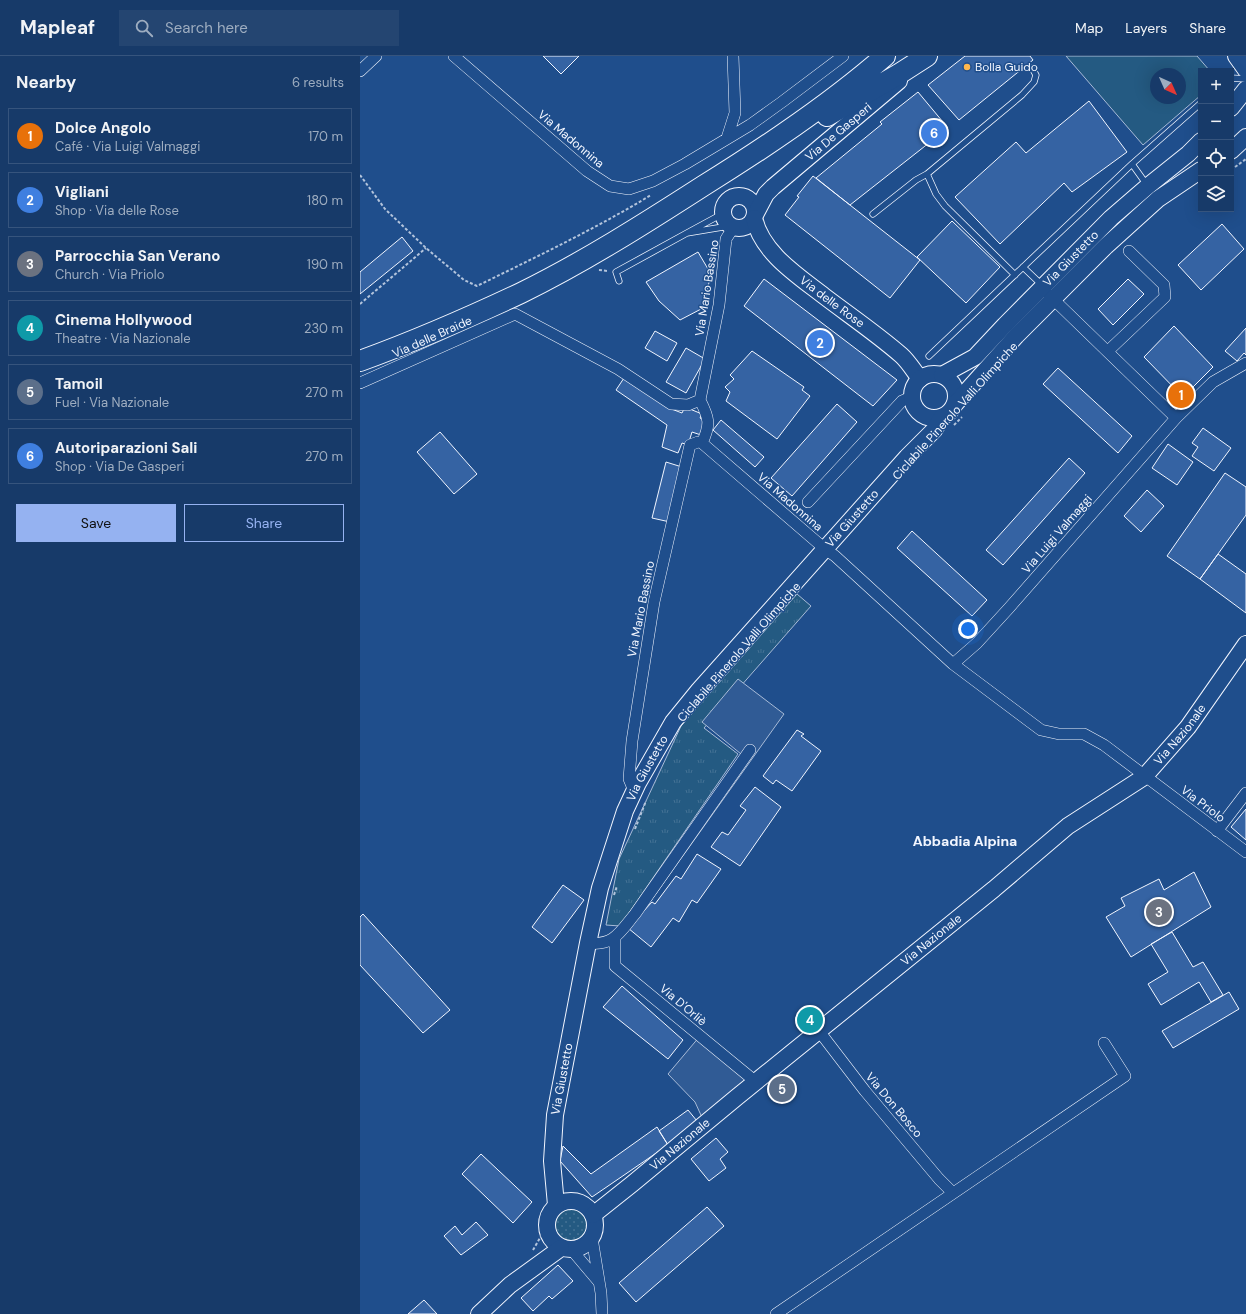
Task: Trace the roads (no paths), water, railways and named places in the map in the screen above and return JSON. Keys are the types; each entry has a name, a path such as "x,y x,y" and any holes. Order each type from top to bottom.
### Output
{"highway":[{"path":"360,348 431,321 512,283 581,248 651,208 746,149 807,106 871,56"},
{"path":"360,361 397,348 521,293 585,258 733,168 812,113 885,56"},
{"path":"733,168 760,158 845,104 899,74 927,56"}],"main road":[{"name":"Via De Gasperi","path":"755,216 766,194 773,187 868,108 927,56"},
{"path":"1236,56 1246,70"},
{"path":"1234,104 1246,89"},
{"path":"1234,148 1246,137"},
{"name":"Via Giustetto","path":"960,409 1048,293 1111,218 1188,154 1198,143"},
{"name":"Via Giustetto","path":"942,375 975,357 1048,293 1106,246 1158,199 1198,172"},
{"path":"1148,186 1158,199"},
{"name":"Via delle Rose","path":"730,224 723,208 725,203 734,197 740,196 750,200 753,204 757,228 764,241 791,271 902,356 920,379"},
{"path":"730,224 748,226 755,216"},
{"path":"730,224 791,271"},
{"path":"926,375 942,375 952,384 960,409 952,410 948,422 927,418 920,414 916,410 911,397 915,384 920,379 926,375"},
{"name":"Via Giustetto","path":"907,457 917,435 920,414"},
{"name":"Via Giustetto","path":"563,1203 560,1183 552,1161 555,1116 600,888 625,811 641,794 655,752 673,722 699,690 907,457 934,430 948,422"},
{"name":"Via Nazionale","path":"593,1215 994,889 1068,826 1144,777 1188,727 1246,644"},
{"path":"479,1314 510,1285 530,1269 566,1248 583,1246 592,1238 595,1230 593,1215 586,1206 576,1201 563,1203 550,1211 547,1217 547,1232 555,1244 566,1248"},
{"path":"530,1269 547,1232"}],"street":[{"path":"360,71 376,56"},
{"name":"Via Madonnina","path":"454,56 587,171 610,186 629,189 653,181 686,164 750,125 843,56"},
{"path":"727,138 735,113 733,56"},
{"name":"Via Mario Bassino","path":"700,400 719,305 726,239 730,224"},
{"path":"1108,351 1165,297 1164,285 1129,251"},
{"path":"1048,293 1176,418"},
{"name":"Via delle Braide","path":"360,383 515,314 618,369 671,404 688,405 700,400"},
{"name":"Via Luigi Valmaggi","path":"953,664 977,643 1009,608 1176,418 1213,382 1246,363"},
{"path":"808,502 902,400 911,397"},
{"path":"700,400 708,416 707,432 702,442"},
{"name":"Via Madonnina","path":"702,442 835,556 953,664 1041,730 1059,734 1084,734 1104,745 1144,777"},
{"name":"Via Mario Bassino","path":"641,794 630,786 629,779 632,741 654,602 690,445 702,442"},
{"path":"588,943 599,944 615,938 635,914 750,750"},
{"name":"Via Priolo","path":"1144,777 1246,852"},
{"path":"1217,831 1246,793"},
{"name":"Via D'Orliè","path":"615,938 615,966 756,1082"},
{"name":"Via Don Bosco","path":"819,1031 865,1091 939,1179 953,1193"},
{"path":"776,1314 1125,1076 1104,1042"},
{"path":"592,1238 599,1281 602,1314"},
{"path":"566,1248 599,1281"}],"lane":[{"path":"873,214 916,180 927,174 1022,95 1034,82 1036,76 1032,68"},
{"path":"1234,78 1246,79"},
{"path":"929,356 1132,164 1200,104"},
{"path":"1132,164 1148,186"},
{"path":"927,174 936,194 945,206 1015,275"},
{"path":"687,233 730,224"},
{"path":"620,281 616,272 687,233 730,224"},
{"path":"1023,267 1048,293"}],"place":[{"name":"Bolla Guido","path":"967,67"},
{"name":"Autoriparazioni Sali","path":"934,133"},
{"name":"Vigliani","path":"820,343"},
{"name":"Dolce Angolo","path":"1181,395"},
{"name":"Parrocchia San Verano","path":"1159,912"},
{"name":"Cinema Hollywood","path":"810,1020"},
{"name":"Tamoil","path":"782,1089"}],"district":[{"name":"Abbadia Alpina","path":"965,841"}]}
